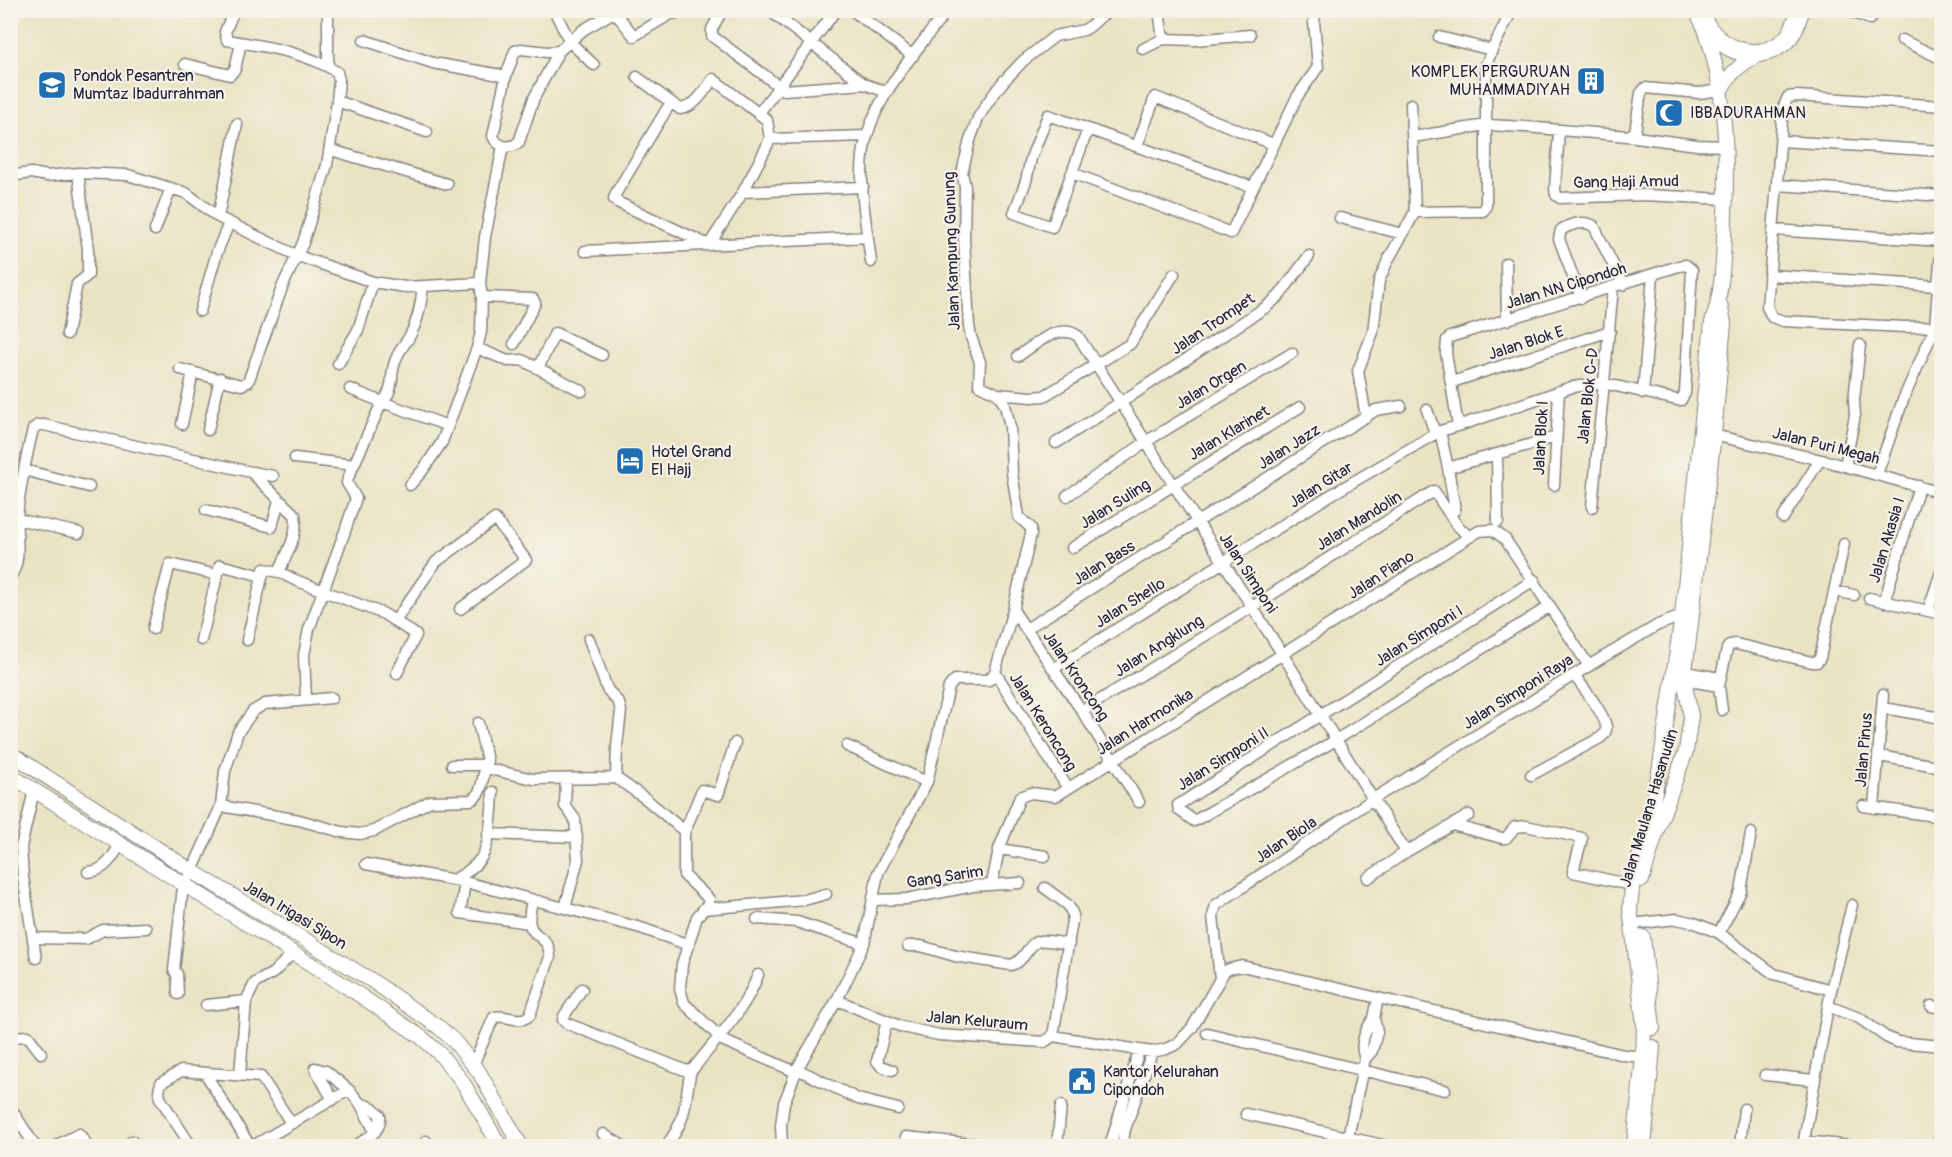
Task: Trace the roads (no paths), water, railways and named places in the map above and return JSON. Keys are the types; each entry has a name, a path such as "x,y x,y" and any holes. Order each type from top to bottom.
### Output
{"main road":[{"path":"1700,15 1709,33 1727,47 1747,52 1768,50 1779,46 1790,35 1800,10"}],"street":[{"path":"180,369 241,385 248,382 283,285 298,256 331,150 339,80 337,72 328,66 287,51 227,40 225,36 234,10"},
{"path":"328,10 328,66"},
{"path":"554,10 570,42 594,65"},
{"path":"559,51 515,51 506,76 493,136 497,144 514,146 519,142 534,98 559,51 583,30 614,11 634,36 669,15 688,10"},
{"path":"722,10 712,29 712,36 783,90 864,84"},
{"path":"769,10 864,84 887,92"},
{"path":"759,113 836,10"},
{"path":"852,10 914,56"},
{"name":"Jalan Kampung Gunung","path":"1013,610 1032,531 1018,517 1005,405 998,394 979,385 980,362 971,337 964,239 965,186 962,173 978,118 1002,83 1023,60 1055,36 1084,30 1097,18 1112,10"},
{"path":"1159,10 1163,39"},
{"path":"1072,173 1231,233 1297,96 1318,67 1315,10"},
{"path":"1415,212 1483,211 1486,206 1485,73 1492,50 1512,10"},
{"path":"1847,10 1870,19 1873,10"},
{"path":"871,262 863,187 863,158 867,136 875,113 887,92 914,56 941,12"},
{"name":"Jalan Maulana Hasanudin","path":"1641,922 1630,908 1632,885 1648,827 1664,743 1679,616 1712,434 1720,302 1725,146 1721,90 1711,47 1700,15"},
{"path":"1143,49 1163,39 1195,40 1250,35"},
{"path":"1439,37 1492,50"},
{"path":"364,40 433,63 506,76"},
{"path":"1902,40 1941,59"},
{"path":"185,64 230,75 235,69 241,43"},
{"path":"1628,136 1635,132 1641,93 1645,88 1699,93 1721,90 1725,81 1736,69 1768,50"},
{"path":"637,77 680,109 694,104 713,79 767,120 770,140 742,192 709,245"},
{"path":"1137,146 1155,97 1274,144"},
{"path":"1938,326 1778,320 1772,317 1767,307 1784,103 1788,97 1941,106"},
{"path":"337,100 427,132"},
{"path":"671,102 615,193 614,199 709,245"},
{"path":"1366,417 1358,371 1373,332 1378,281 1415,212 1411,104"},
{"path":"1088,129 1052,227 1014,213 1026,181 1031,158 1048,115 1137,146 1252,187"},
{"path":"218,216 237,124"},
{"path":"1413,136 1486,125 1725,146"},
{"name":"Gang Haji Amud","path":"1559,131 1555,189 1556,195 1560,198 1644,195 1723,199"},
{"path":"770,140 867,136"},
{"path":"1781,141 1941,151"},
{"path":"410,485 435,453 448,426 477,348 481,332 480,283 490,207 503,146"},
{"path":"331,150 447,184"},
{"path":"10,176 31,173 47,176 78,173 128,175 186,193 229,223 298,256 373,282 397,287 480,283"},
{"path":"67,334 77,284 88,275 88,249 78,173"},
{"path":"1777,185 1941,196"},
{"path":"742,192 863,187"},
{"path":"155,230 171,188"},
{"path":"1340,218 1403,234"},
{"path":"1581,298 1559,239 1560,230 1571,225 1587,222 1594,226 1618,286"},
{"path":"200,311 217,252 229,223"},
{"path":"1774,231 1941,239 1938,326 1903,400 1878,474"},
{"path":"585,251 868,237"},
{"name":"Jalan Trompet","path":"1056,443 1266,307 1280,296 1309,256"},
{"path":"1506,263 1507,320"},
{"name":"Jalan NN Cipondoh","path":"1452,382 1446,353 1447,340 1450,338 1686,265 1690,267 1692,277 1690,321"},
{"path":"998,394 1044,396 1130,344 1174,274"},
{"path":"1643,393 1653,275"},
{"path":"1769,275 1938,286"},
{"path":"338,364 358,330 373,282"},
{"path":"306,700 306,643 309,628 356,498 347,483 382,402 390,394 394,361 414,327 423,286"},
{"name":"Jalan Blok C-D","path":"1592,507 1603,383 1618,286"},
{"path":"482,297 533,299 536,303 514,344"},
{"path":"1603,383 1677,400 1683,399 1690,321 1718,323"},
{"name":"Jalan Blok E","path":"1452,382 1610,331"},
{"name":"Jalan Simponi","path":"1018,356 1054,332 1066,332 1078,336 1283,655 1406,852"},
{"path":"538,368 555,333 602,355"},
{"path":"1845,466 1856,415 1854,400 1860,345"},
{"path":"477,348 508,361 522,360 582,391"},
{"name":"Jalan Orgen","path":"1067,496 1146,443 1292,353"},
{"path":"182,424 193,372"},
{"path":"208,430 220,378"},
{"path":"1452,382 1458,426"},
{"name":"Jalan Gitar","path":"1224,564 1329,496 1437,432 1559,391 1603,383"},
{"path":"350,389 448,426"},
{"name":"Jalan Blok I","path":"1554,485 1559,391"},
{"name":"Jalan Jazz","path":"1197,522 1380,409 1401,406"},
{"name":"Jalan Klarinet","path":"1173,485 1300,407"},
{"path":"1427,410 1437,432 1448,468 1455,510"},
{"path":"10,577 13,561 18,555 17,519 33,429 44,425 273,476"},
{"name":"Jalan Puri Megah","path":"1712,434 1878,474 1941,493"},
{"path":"1448,468 1556,438"},
{"path":"1497,454 1498,527 1589,666"},
{"path":"295,458 354,465"},
{"path":"1783,518 1820,460"},
{"path":"24,470 89,487"},
{"path":"251,472 295,515 294,536 279,572"},
{"name":"Jalan Suling","path":"1072,548 1173,485"},
{"name":"Jalan Akasia I","path":"1884,602 1919,486"},
{"name":"Jalan Mandolin","path":"1252,607 1434,491 1456,524 1468,537"},
{"path":"206,510 272,527 279,500"},
{"name":"Jalan Maulana Hasanudin","path":"1634,1146 1644,1058 1653,1027 1639,900 1642,880 1657,830 1686,751 1690,716 1690,677 1700,500"},
{"path":"17,519 79,533"},
{"path":"395,621 436,562 495,519 526,560 460,609"},
{"name":"Jalan Bass","path":"1026,629 1197,522"},
{"name":"Jalan Piano","path":"1283,655 1468,537 1479,531 1498,527"},
{"path":"1722,710 1716,681 1730,645 1736,644 1817,662 1820,658 1844,544"},
{"path":"153,629 170,564 217,575"},
{"name":"Jalan Shello","path":"1053,669 1224,564"},
{"path":"201,640 219,565 262,576"},
{"path":"247,640 264,569 279,572 294,580 384,614 416,635 397,673"},
{"path":"1928,611 1941,570"},
{"name":"Jalan Simponi I","path":"1321,716 1534,580"},
{"path":"1834,591 1854,595"},
{"path":"1869,598 1941,614"},
{"path":"1336,740 1550,606"},
{"name":"Jalan Angklung","path":"1082,711 1252,607"},
{"path":"782,1146 781,1116 796,1070 837,1000 864,944 878,873 927,782 951,683 961,679 989,680 995,672 1013,610"},
{"name":"Jalan Kroncong","path":"1013,610 1082,711 1139,802"},
{"name":"Jalan Simponi Raya","path":"1373,799 1589,666 1679,616"},
{"path":"589,639 607,689 619,703 621,711 616,778"},
{"name":"Jalan Harmonika","path":"999,849 1020,797 1031,793 1052,797 1060,794 1067,787 1283,655"},
{"name":"Jalan Keroncong","path":"995,672 1067,787"},
{"path":"1531,776 1605,734 1607,729 1602,716 1574,675"},
{"path":"1690,677 1716,681"},
{"name":"Jalan Pinus","path":"1883,695 1880,756 1868,807 1941,818"},
{"path":"178,994 177,974 174,970 187,879 221,806 225,771 233,741 248,718 257,708 265,704 332,698"},
{"path":"1883,708 1941,718"},
{"path":"1668,711 1671,721 1678,726 1684,724 1690,716"},
{"name":"Jalan Simponi II","path":"1321,716 1178,805 1179,810 1194,821 1336,740"},
{"path":"221,806 360,834 374,831 430,801 471,800 480,792 485,766 484,746 478,723"},
{"path":"1664,743 1669,734 1678,733 1684,739 1686,751"},
{"path":"735,743 718,795 702,790 684,833 684,875 708,896 709,902 697,918 681,971 682,1000 719,1037 736,1047 833,1085 838,1090 858,1099 898,1109"},
{"path":"847,746 927,782"},
{"name":"Jalan Irigasi Sipon","path":"10,753 292,954 355,992 421,1037 449,1064 462,1081 500,1146"},
{"path":"1880,756 1941,767"},
{"path":"452,765 485,766 533,779 616,778 666,815 684,833"},
{"name":"Jalan Irigasi Sipon","path":"10,775 120,845 187,879 413,1008 440,1028 473,1065 521,1146"},
{"path":"565,908 578,860 575,819 565,806 566,779"},
{"path":"34,790 21,847 36,958"},
{"path":"493,792 488,834 482,857 460,881 460,913 529,923"},
{"name":"Jalan Biola","path":"1220,978 1214,916 1216,905 1373,799"},
{"path":"1368,878 1406,852 1469,815"},
{"path":"1452,825 1502,838 1506,837 1515,827 1526,826 1582,838 1574,872 1632,885"},
{"path":"1719,933 1742,891 1750,833"},
{"path":"488,834 577,837"},
{"path":"88,872 96,871 108,864 120,845"},
{"path":"992,884 999,849 1045,856"},
{"path":"366,864 460,881 641,928 689,945"},
{"name":"Gang Sarim","path":"874,900 907,899 992,884 1020,883"},
{"path":"1045,888 1064,901 1072,910 1073,921 1053,1036"},
{"path":"704,909 804,900 826,894"},
{"path":"473,1065 494,1017 500,1015 518,1020 526,1019 530,1015 550,957 546,942 531,928 529,923 532,900"},
{"path":"1850,1146 1803,1144 1831,990 1852,905"},
{"path":"757,919 797,922 864,944"},
{"path":"1641,922 1685,920 1719,933 1774,974 1831,990"},
{"path":"33,938 86,939 103,930 146,928"},
{"path":"908,946 921,946 955,956 1011,965 1017,963 1033,943 1039,941 1070,944"},
{"path":"240,1075 246,1001 255,983 273,973 292,954"},
{"path":"1122,1146 1125,1129 1152,1052 1177,1044 1192,1028 1220,978 1228,969 1242,966 1644,1058"},
{"path":"666,1146 683,1120 691,1070 733,1022 748,998 758,975"},
{"path":"582,989 563,1017 568,1025 662,1062 687,1071 691,1070"},
{"path":"1347,1142 1365,1059 1372,1051 1377,1032 1374,1018 1378,998"},
{"name":"Jalan Keluraum","path":"837,1000 902,1027 939,1035 1044,1042 1053,1036 1152,1052"},
{"path":"206,1005 246,1001"},
{"path":"1828,1006 1859,1018 1897,1042 1941,1046"},
{"path":"887,1021 877,1061 881,1066 892,1070"},
{"path":"1207,1033 1445,1090"},
{"path":"10,1037 28,1036 41,1053"},
{"path":"1110,1146 1140,1050"},
{"path":"449,1064 463,1053"},
{"name":"Jalan Maulana Hasanudin","path":"1644,1058 1644,1146"},
{"path":"333,1100 315,1068 326,1071 349,1090 360,1103 373,1108 380,1115 381,1120 375,1132 362,1145"},
{"path":"191,1146 160,1098 161,1083 177,1072 262,1078 291,1123"},
{"path":"205,1073 252,1146 349,1090"},
{"path":"1765,1075 1814,1080"},
{"path":"1057,1146 1061,1106"},
{"path":"10,1107 35,1146"},
{"path":"1740,1146 1744,1109"},
{"path":"1246,1114 1347,1142 1387,1146"},
{"path":"1938,1146 1941,1124"},
{"path":"56,1146 79,1134 88,1146"},
{"path":"603,1134 623,1146"},
{"path":"906,1137 992,1146"}],"place":[{"name":"KOMPLEK PERGURUAN MUHAMMADIYAH","path":"1591,81"},
{"name":"Pondok Pesantren Mumtaz Ibadurrahman","path":"52,85"},
{"name":"IBBADURAHMAN","path":"1669,113"},
{"name":"Hotel Grand El Hajj","path":"630,461"},
{"name":"Kantor Kelurahan Cipondoh","path":"1082,1081"}]}
